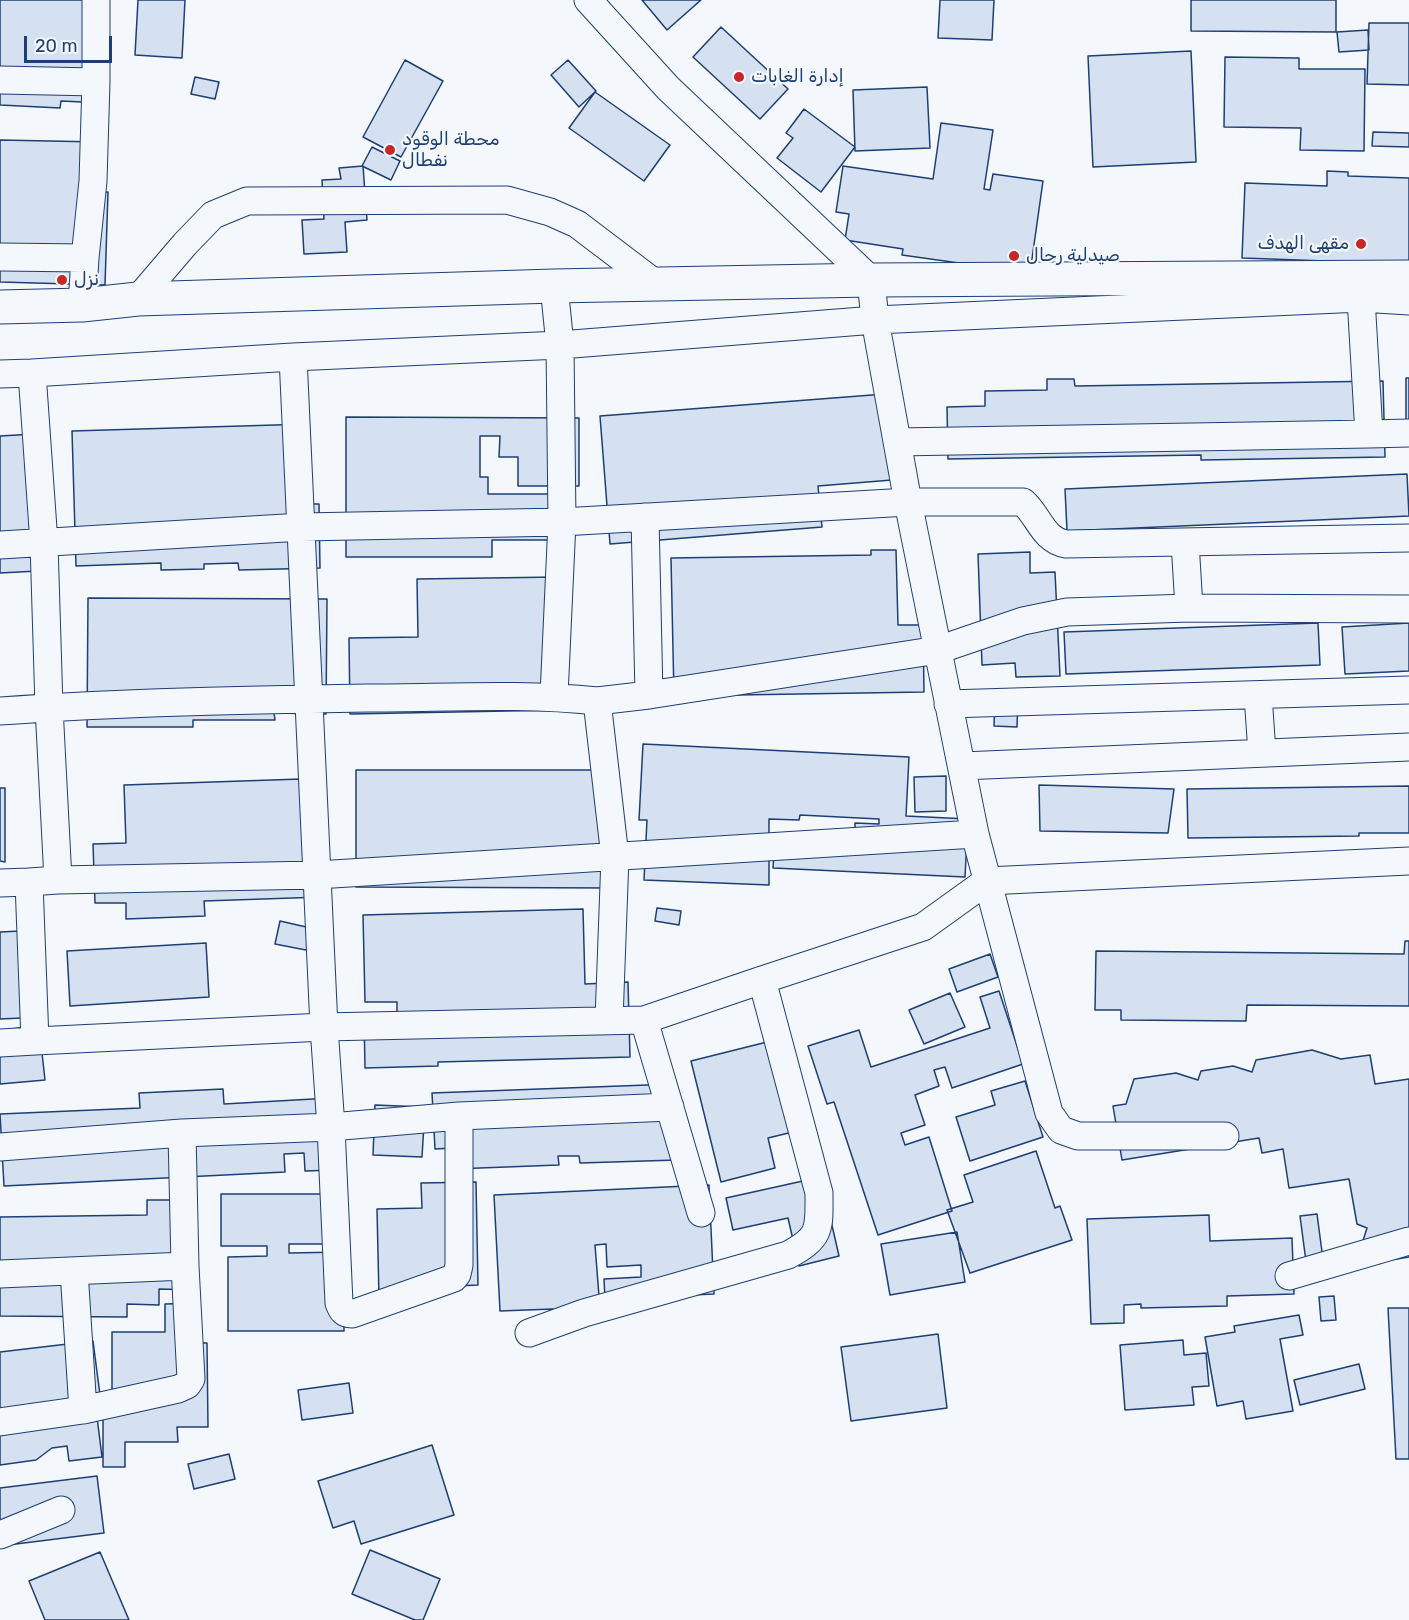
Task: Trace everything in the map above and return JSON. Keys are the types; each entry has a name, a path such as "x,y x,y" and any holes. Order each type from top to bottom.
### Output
{"main road":[{"path":"0,307 82,305 138,299 554,286 871,280 1409,277"}],"street":[{"path":"82,305 92,192 96,0"},
{"path":"588,0 668,88 871,280 875,320 908,502 975,834 1050,1113 1061,1130 1078,1136 1225,1136"},
{"path":"0,80 96,82"},
{"path":"138,299 213,215 247,201 507,200 550,212 577,224 656,284"},
{"path":"0,257 85,258"},
{"path":"554,286 560,345 562,522 554,696"},
{"path":"1361,298 1369,435"},
{"path":"0,374 293,357 560,345 875,320 1361,298 1409,301"},
{"path":"293,357 339,1303 342,1311 347,1314 454,1278 457,1274 459,1265 459,1116"},
{"path":"32,373 44,543 49,707 58,880"},
{"path":"897,442 1409,433"},
{"path":"0,545 302,527 562,522 908,502 1023,502 1032,510 1048,537 1057,543 1066,544 1409,538"},
{"path":"645,517 648,695"},
{"path":"1185,542 1189,608"},
{"path":"0,711 49,707 310,699 554,696 597,701 938,650 1023,621 1067,612 1189,608 1409,609"},
{"path":"948,704 1409,690"},
{"path":"1258,695 1262,753"},
{"path":"597,701 615,857 609,1020"},
{"path":"962,766 1409,747"},
{"path":"0,883 317,874 975,834"},
{"path":"0,1043 324,1027 644,1020 923,927 987,881 1409,861"},
{"path":"29,882 35,1041"},
{"path":"529,1333 584,1313 788,1255 806,1246 819,1227 819,1193 762,980"},
{"path":"644,1020 700,1213"},
{"path":"0,1147 182,1133 331,1127 459,1116 670,1107"},
{"path":"0,1422 83,1410 187,1385 190,1379 182,1133"},
{"path":"1289,1276 1409,1241"},
{"path":"0,1274 185,1266"},
{"path":"74,1271 83,1410"},
{"path":"0,1535 61,1510"}],"building":[{"path":"0,0 109,0 104,103 61,101 60,108 0,105"},
{"path":"138,0 185,0 182,58 135,55"},
{"path":"642,0 701,0 667,30"},
{"path":"940,0 994,0 992,40 938,38"},
{"path":"1191,0 1336,0 1336,32 1191,31"},
{"path":"1369,23 1409,23 1409,85 1367,84"},
{"path":"721,27 788,89 760,119 693,57"},
{"path":"1368,30 1369,50 1339,52 1337,32"},
{"path":"1191,51 1196,162 1093,167 1088,56"},
{"path":"1225,57 1299,58 1299,69 1365,69 1364,151 1300,150 1301,128 1224,127"},
{"path":"405,60 443,81 401,157 363,137"},
{"path":"568,60 596,91 579,107 551,75"},
{"path":"195,77 219,82 215,99 191,94"},
{"path":"927,87 930,148 855,151 853,90"},
{"path":"595,92 670,145 644,181 569,128"},
{"path":"804,109 855,147 821,192 777,158 793,138 786,133"},
{"path":"941,123 993,130 984,189 990,190 993,174 1043,181 1030,273 902,255 903,249 845,240 849,214 836,212 843,166 933,179"},
{"path":"1373,132 1409,133 1409,147 1372,146"},
{"path":"0,140 99,142 98,192 108,192 105,285 0,282"},
{"path":"372,147 400,161 391,180 362,166"},
{"path":"363,166 367,220 345,222 347,252 304,254 302,220 324,219 322,180 341,179 339,168"},
{"path":"1327,171 1348,172 1348,176 1409,178 1409,264 1242,258 1245,183 1327,186"},
{"path":"1406,378 1409,378 1409,446 1406,446"},
{"path":"1047,379 1074,379 1075,386 1383,381 1385,457 1201,460 1201,455 948,459 947,407 985,406 985,391 1047,390"},
{"path":"885,394 892,480 818,486 822,527 610,544 600,416"},
{"path":"346,417 579,418 579,486 518,486 518,457 499,457 500,436 480,436 480,477 488,477 488,494 571,494 571,540 492,540 492,557 346,557"},
{"path":"309,424 312,504 319,504 320,568 239,570 238,563 204,564 204,569 161,570 161,563 76,566 72,431"},
{"path":"34,434 57,570 0,573 0,436"},
{"path":"1407,474 1409,516 1067,531 1065,489"},
{"path":"871,550 896,550 898,625 923,625 924,692 674,696 671,558 871,555"},
{"path":"1030,552 1030,573 1055,572 1060,676 1016,677 1015,663 982,665 978,554"},
{"path":"558,577 560,710 350,714 349,638 418,637 417,579"},
{"path":"88,598 327,599 326,714 274,713 275,720 193,720 193,727 87,727"},
{"path":"1318,623 1320,665 1066,674 1064,632"},
{"path":"1409,623 1409,671 1345,674 1342,627"},
{"path":"995,697 1018,698 1017,727 994,726"},
{"path":"643,744 909,757 906,816 968,819 965,877 773,868 775,834 855,838 855,823 879,824 879,819 800,815 799,820 769,819 769,885 644,880 647,820 639,820"},
{"path":"356,770 613,770 613,888 356,887"},
{"path":"946,776 946,811 915,812 914,777"},
{"path":"301,779 322,897 204,901 205,916 126,919 126,903 95,903 93,844 126,843 124,785"},
{"path":"1039,785 1174,789 1168,833 1040,831"},
{"path":"1409,786 1409,833 1359,833 1359,836 1188,838 1187,789"},
{"path":"0,788 5,788 5,862 0,861"},
{"path":"657,908 681,911 679,925 655,921"},
{"path":"583,909 585,984 628,982 630,1057 438,1062 438,1066 365,1068 364,1016 397,1015 397,1002 365,1002 363,915"},
{"path":"280,921 315,929 311,951 275,944"},
{"path":"41,930 45,1017 0,1019 0,932"},
{"path":"1405,941 1409,941 1409,1006 1247,1005 1246,1021 1121,1020 1121,1010 1095,1010 1096,951 1404,954"},
{"path":"206,943 209,997 70,1006 67,951"},
{"path":"990,954 998,977 957,992 949,969"},
{"path":"999,991 1023,1064 952,1088 945,1067 934,1070 939,1086 915,1095 925,1125 901,1133 905,1145 929,1137 952,1211 878,1235 834,1102 827,1104 808,1046 859,1030 871,1067 990,1028 980,997"},
{"path":"950,993 965,1027 924,1044 909,1010"},
{"path":"39,1026 45,1080 0,1084 0,1038 11,1037 10,1029"},
{"path":"779,1039 801,1130 768,1138 775,1168 721,1182 691,1061"},
{"path":"1312,1050 1341,1059 1370,1055 1375,1084 1409,1079 1409,1257 1355,1266 1367,1228 1357,1224 1349,1179 1289,1188 1283,1149 1262,1153 1259,1138 1122,1160 1113,1106 1126,1104 1134,1079 1176,1073 1198,1080 1201,1071 1233,1066 1252,1072 1256,1060"},
{"path":"1025,1081 1043,1137 970,1161 956,1117 995,1105 991,1091"},
{"path":"674,1084 677,1160 580,1163 579,1156 558,1156 559,1165 453,1169 453,1148 435,1149 432,1093"},
{"path":"223,1089 224,1104 331,1098 334,1170 305,1171 304,1153 284,1154 285,1172 4,1186 0,1114 140,1108 139,1093"},
{"path":"375,1105 425,1107 422,1157 373,1155"},
{"path":"1036,1151 1055,1208 1060,1206 1072,1240 970,1273 947,1210 973,1202 964,1175"},
{"path":"821,1177 839,1256 799,1266 788,1218 733,1230 726,1198"},
{"path":"476,1182 478,1285 435,1287 379,1298 377,1209 422,1208 421,1183"},
{"path":"709,1185 714,1294 605,1299 604,1279 641,1277 641,1265 607,1267 606,1244 595,1245 601,1322 554,1324 553,1309 500,1311 494,1195"},
{"path":"221,1194 343,1194 343,1244 289,1244 289,1253 344,1252 344,1331 228,1331 228,1257 267,1256 267,1246 221,1246"},
{"path":"147,1200 197,1200 196,1290 159,1289 159,1305 127,1304 127,1317 0,1316 0,1217 147,1215"},
{"path":"1317,1214 1324,1267 1307,1269 1300,1216"},
{"path":"1209,1215 1210,1241 1292,1238 1294,1294 1227,1296 1227,1306 1141,1308 1141,1304 1124,1305 1124,1323 1091,1324 1087,1219"},
{"path":"957,1232 965,1282 890,1295 881,1244"},
{"path":"1334,1296 1336,1320 1321,1321 1319,1297"},
{"path":"198,1303 198,1343 207,1343 208,1427 177,1427 178,1442 125,1442 125,1467 103,1467 103,1404 112,1404 112,1332 165,1332 165,1304"},
{"path":"1388,1308 1409,1308 1409,1459 1396,1459"},
{"path":"1299,1315 1303,1335 1280,1339 1293,1411 1246,1419 1243,1401 1217,1406 1205,1337 1235,1332 1234,1326"},
{"path":"938,1334 947,1408 851,1421 841,1347"},
{"path":"1183,1340 1184,1355 1206,1353 1209,1386 1192,1387 1194,1405 1125,1410 1120,1345"},
{"path":"93,1341 100,1395 96,1409 102,1457 69,1461 67,1446 52,1448 36,1460 0,1465 0,1352"},
{"path":"1359,1364 1365,1389 1300,1405 1294,1380"},
{"path":"349,1383 353,1413 302,1420 298,1390"},
{"path":"432,1445 454,1515 361,1544 354,1521 333,1528 318,1481"},
{"path":"229,1454 235,1479 194,1489 188,1464"},
{"path":"97,1476 104,1533 0,1546 0,1488"},
{"path":"370,1550 440,1579 423,1620 415,1620 352,1594"},
{"path":"100,1552 129,1620 45,1620 29,1581"}],"place":[{"name":"إدارة الغابات","path":"739,77"},
{"name":"محطة الوقود نفطال","path":"390,150"},
{"name":"مقهى الهدف","path":"1361,244"},
{"name":"صيدلية رحال","path":"1014,256"},
{"name":"نزل","path":"62,280"}]}
